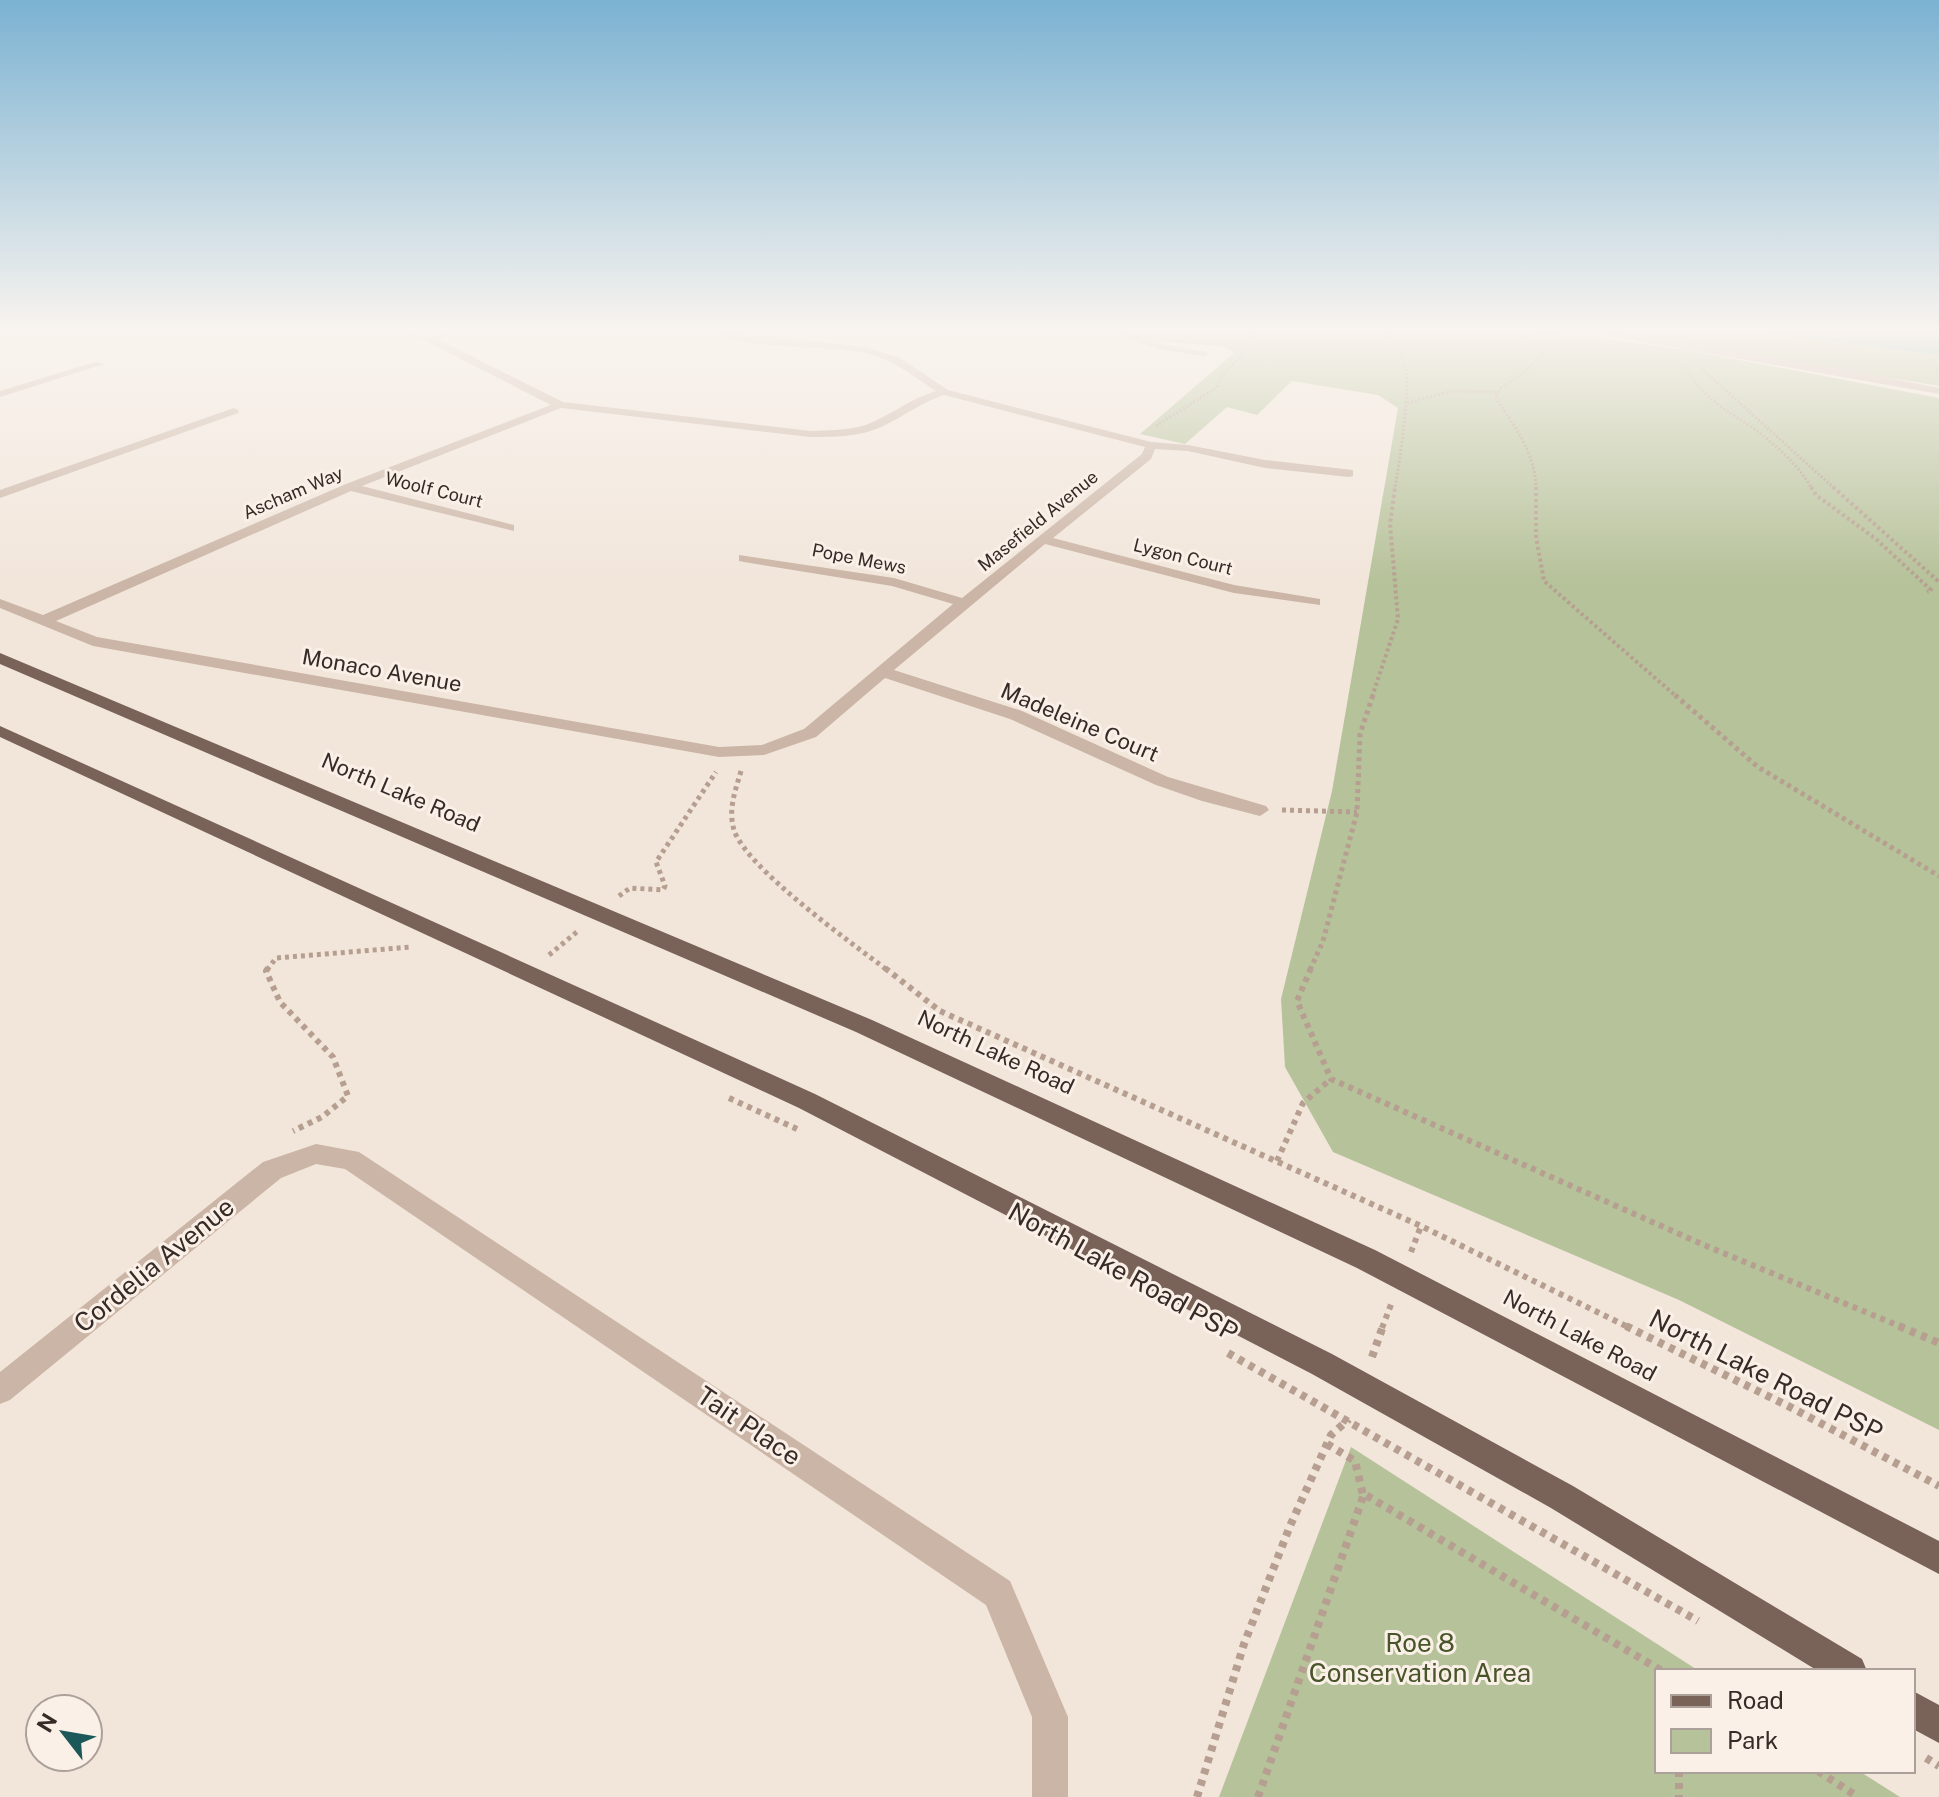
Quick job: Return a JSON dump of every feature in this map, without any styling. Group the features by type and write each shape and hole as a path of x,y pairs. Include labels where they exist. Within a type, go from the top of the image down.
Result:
{"main road":[{"name":"North Lake Road","path":"0,658 864,1026 1401,1278 1939,1558"},
{"path":"0,731 807,1101 1361,1385 1562,1497 1847,1669"},
{"path":"1915,1710 1939,1725"}],"street":[{"path":"0,494 229,413"},
{"name":"Ascham Way","path":"43,621 350,487 540,413"},
{"path":"628,413 810,434 844,433 875,426 896,413"},
{"path":"1025,413 1151,445 1188,448 1265,464 1349,473"},
{"name":"Masefield Avenue","path":"756,750 810,733 964,603 1147,456 1151,445"},
{"name":"Woolf Court","path":"350,487 509,528"},
{"name":"Lygon Court","path":"1044,540 1234,589 1315,602"},
{"name":"Pope Mews","path":"744,558 894,582 964,603"},
{"name":"Monaco Avenue","path":"0,603 93,641 725,751 756,750"},
{"name":"Madeleine Court","path":"883,672 1016,715 1173,785 1260,810"},
{"name":"Cordelia Avenue","path":"0,1390 272,1170 316,1154"},
{"name":"Tait Place","path":"316,1154 350,1159 998,1593 1050,1717 1050,1797"}],"path":[{"path":"1406,413 1390,524 1398,619 1360,734 1357,812 1323,941 1297,1001 1331,1079 1704,1245 1939,1343"},
{"path":"1506,413 1519,432 1536,472 1536,537 1544,581 1758,767 1939,876"},
{"path":"1731,413 1760,433 1801,469 1816,495 1876,539 1931,590 1927,592"},
{"path":"1748,413 1939,582"},
{"name":"North Lake Road PSP","path":"756,750 730,808 735,833 751,856 798,901 940,1011 1421,1226 1790,1407 1939,1486"},
{"path":"527,973 630,888 663,890 665,886 656,862 662,846 707,789 725,751"},
{"path":"1260,810 1357,812"},
{"path":"302,1126 322,1117 348,1096 333,1057 314,1041 280,1002 266,971 276,958 424,947"},
{"path":"1277,1161 1301,1106 1317,1085 1331,1079"},
{"path":"724,1095 808,1134"},
{"path":"1197,1797 1244,1644 1331,1435 1349,1420 1421,1226"},
{"name":"North Lake Road PSP","path":"1224,1351 1708,1627"},
{"path":"1258,1797 1364,1496 1355,1461 1327,1444"},
{"path":"1364,1496 1659,1669"},
{"path":"1679,1773 1679,1797"},
{"path":"1821,1773 1858,1797"}],"green space":[{"path":"1165,413 1220,413 1185,444 1140,434"},
{"path":"1397,413 1939,413 1939,1430 1679,1300 1333,1152 1285,1067 1281,999 1332,791"},
{"name":"Roe 8 Conservation Area","path":"1351,1447 1696,1669 1655,1669 1655,1773 1862,1773 1900,1797 1219,1797"}]}
